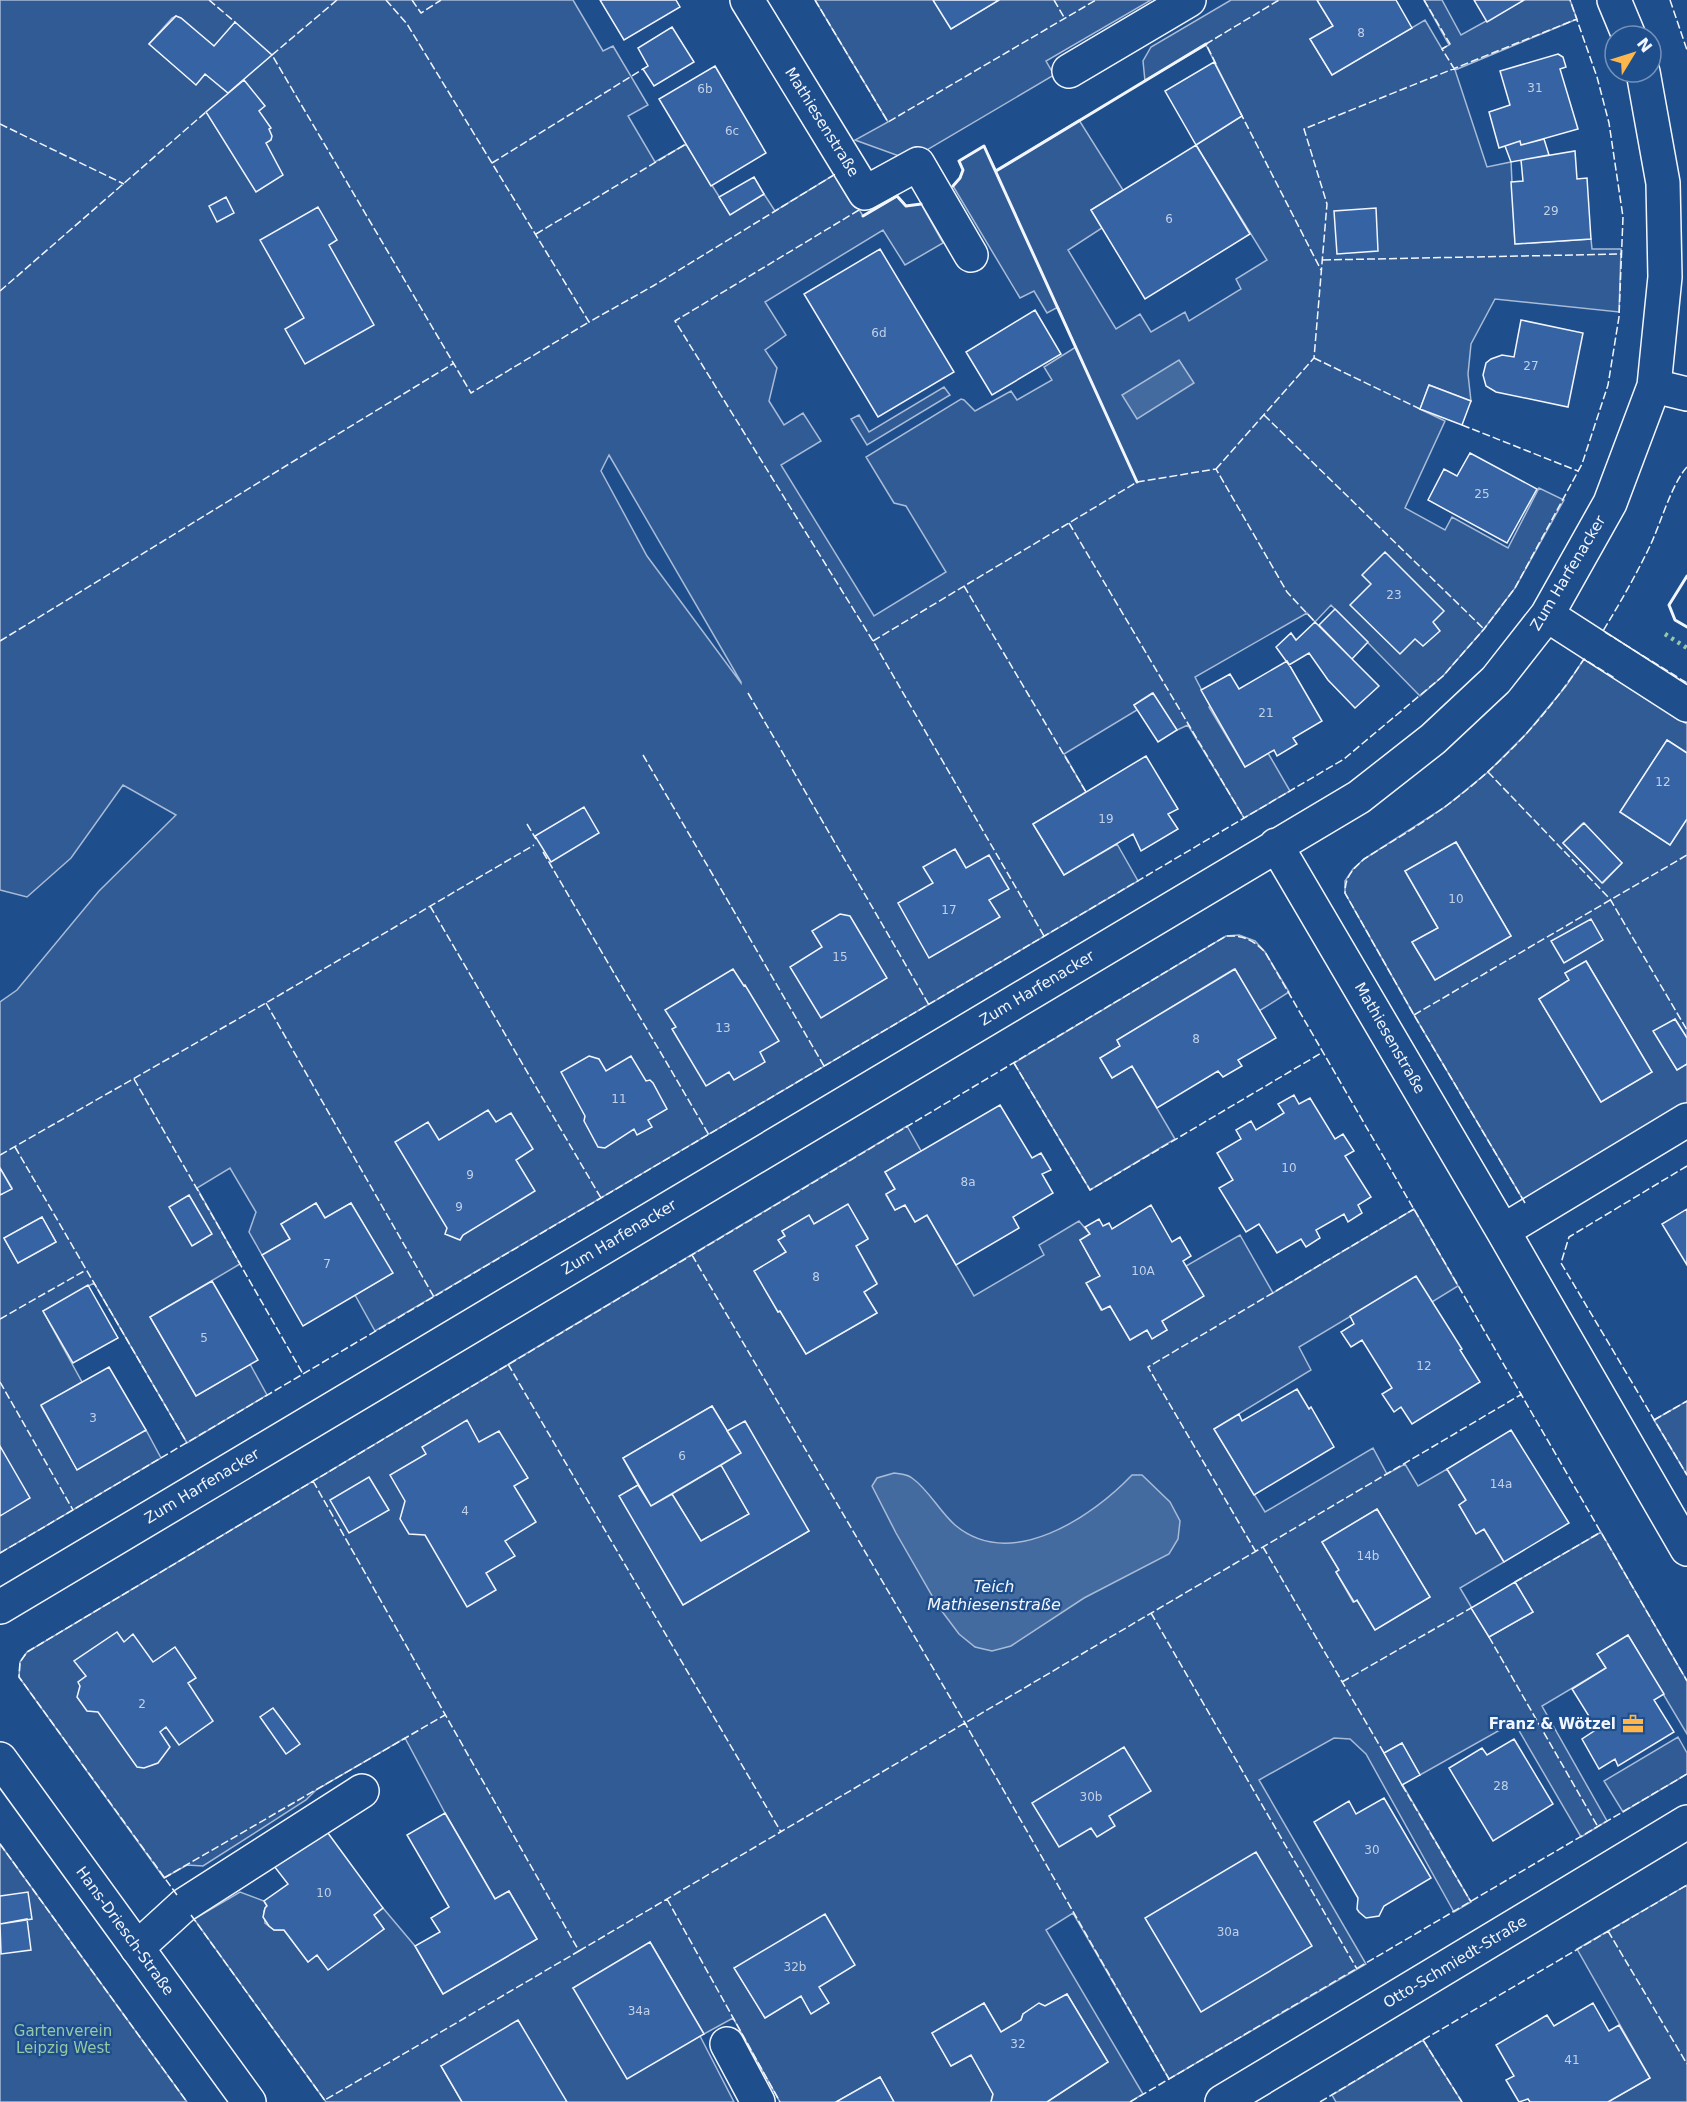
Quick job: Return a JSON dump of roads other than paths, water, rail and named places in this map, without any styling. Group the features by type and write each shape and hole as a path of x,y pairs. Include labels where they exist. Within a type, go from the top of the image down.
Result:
{"street":[{"name":"Mathiesenstraße","path":"747,0 865,193 918,164 971,255"},
{"path":"1069,71 1189,0"},
{"path":"1614,0 1624,24"},
{"name":"Zum Harfenacker","path":"0,1607 1359,797 1433,739 1496,680 1547,615 1610,503 1654,386 1665,277 1663,183 1645,84"},
{"path":"1654,386 1687,394"},
{"path":"1547,615 1687,705"},
{"name":"Mathiesenstraße","path":"1276,845 1687,1549"},
{"path":"1503,1231 1687,1120"},
{"name":"Hans-Driesch-Straße","path":"0,1759 249,2102"},
{"path":"137,1948 184,1905 362,1791"},
{"name":"Otto-Schmiedt-Straße","path":"1222,2102 1687,1822"},
{"path":"727,2044 758,2102"}],"water":[{"path":"1179,360 1194,383 1137,419 1122,395"},
{"name":"Teich Mathiesenstraße","path":"894,1473 908,1476 918,1483 955,1525 977,1538 1001,1543 1025,1541 1073,1522 1095,1507 1132,1475 1142,1475 1170,1502 1180,1521 1178,1539 1169,1554 1084,1598 1011,1646 992,1651 975,1647 959,1634 938,1606 896,1533 872,1486 877,1478"}],"place":[{"name":"Franz & Wötzel","path":"1633,1724"}],"park label":[{"name":"Gartenverein Leipzig West","path":"63,2040"}]}
